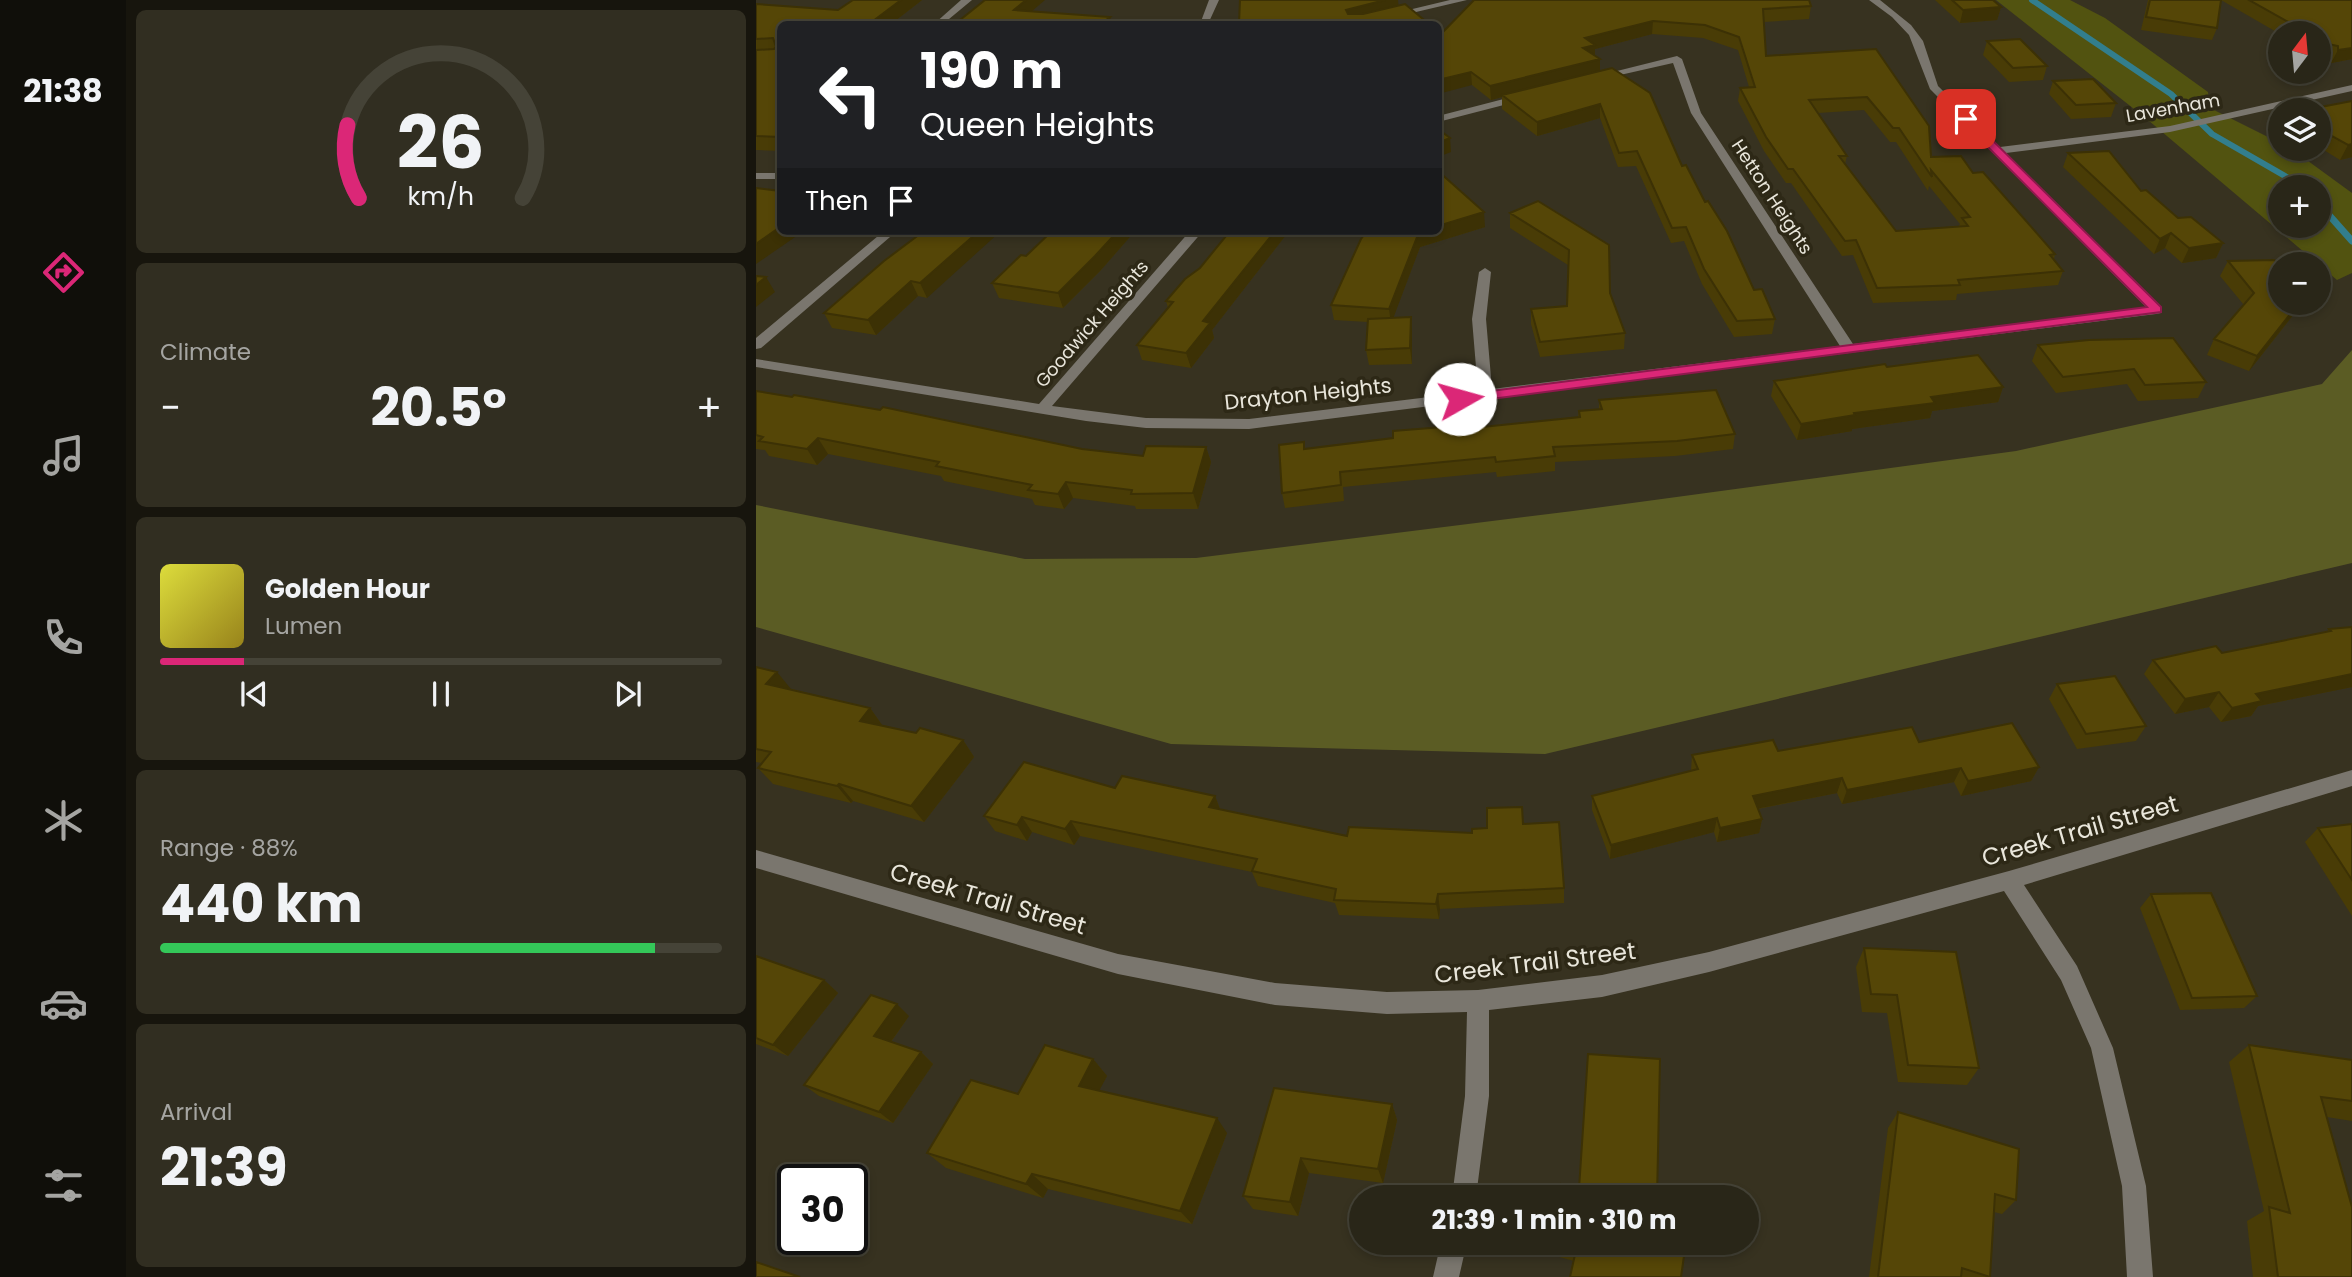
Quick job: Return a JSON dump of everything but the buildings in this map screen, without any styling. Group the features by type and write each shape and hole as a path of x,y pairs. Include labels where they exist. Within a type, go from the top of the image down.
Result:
{"street":[{"path":"942,21 967,0"},
{"path":"1204,21 1214,0"},
{"path":"1368,21 1462,0"},
{"path":"1874,0 1896,16 1915,37 1921,48 1924,68 1934,87 1998,151"},
{"name":"Hetton Heights","path":"1583,81 1677,59 1696,113 1849,349"},
{"name":"Lavenham","path":"1998,151 2170,129 2352,88"},
{"path":"1442,118 1531,95"},
{"name":"Drayton Heights","path":"756,363 1042,410 1146,423 1249,424 2156,310 1998,151"},
{"path":"756,176 777,176"},
{"path":"756,345 886,235"},
{"name":"Goodwick Heights","path":"1042,410 1194,235"},
{"path":"1485,272 1479,298 1477,338 1486,395"},
{"name":"Creek Trail Street","path":"756,859 1131,966 1275,994 1387,1003 1478,1001 1602,986 1709,962 2009,880 2352,778"},
{"path":"2009,880 2069,973 2102,1048 2134,1186 2140,1277"},
{"path":"1466,1185 1477,1096 1478,1001"},
{"path":"1446,1277 1451,1255"}],"shaded area":[{"path":"1996,0 2070,0 2105,18 2208,92 2210,108 2268,137 2268,161 2308,161 2327,175 2268,175 2268,222 2148,120"},
{"path":"2331,178 2352,193 2352,273 2337,280 2331,275 2331,252 2304,252 2287,238 2331,238"},
{"path":"2352,350 2352,563 1545,754 1171,744 756,627 756,505 1025,559 1196,558 1573,511 2016,451 2322,384"}],"waterway":[{"path":"2032,0 2171,94 2212,134 2283,175"},
{"path":"2331,217 2352,241"}],"route":[{"path":"1460,399 2156,310 1966,119"}]}
